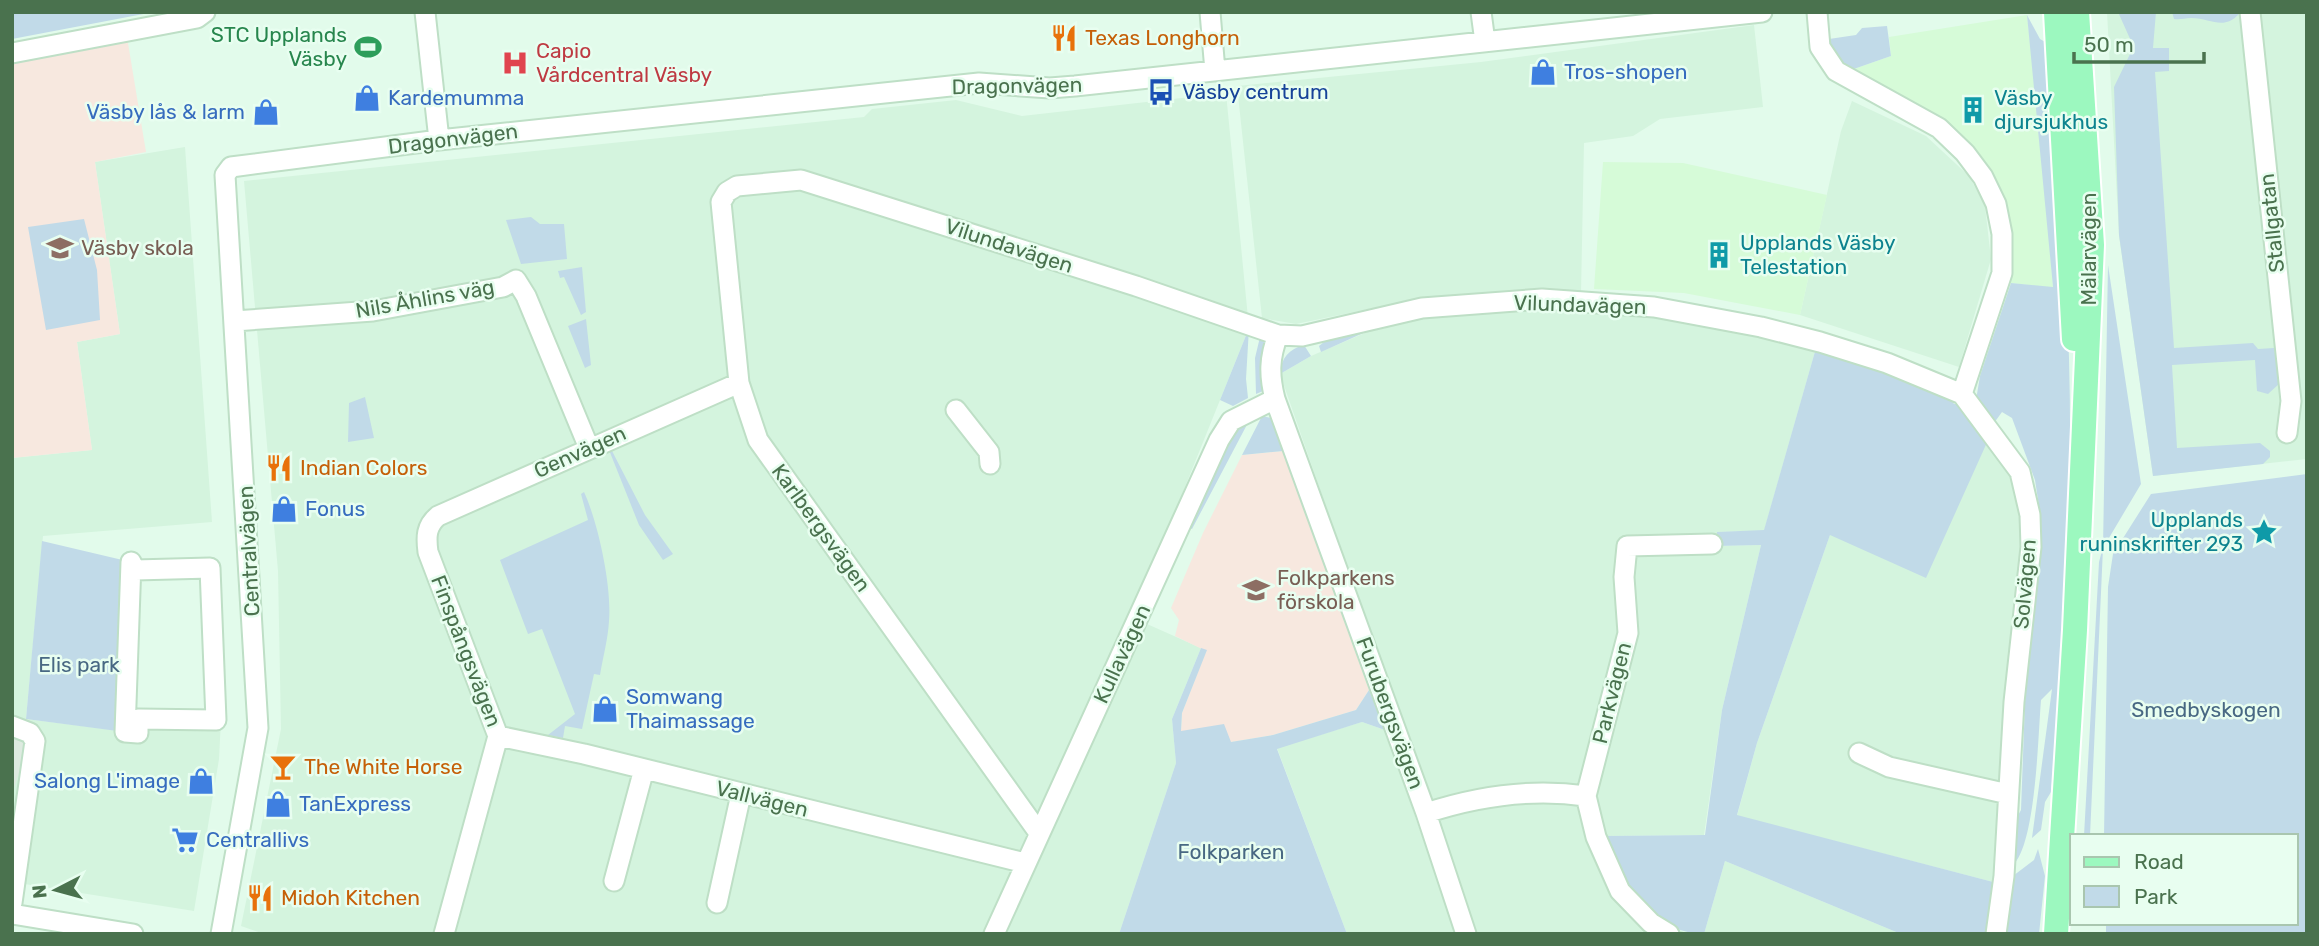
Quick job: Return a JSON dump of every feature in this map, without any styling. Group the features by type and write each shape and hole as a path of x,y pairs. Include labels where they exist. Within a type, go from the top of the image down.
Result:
{"main road":[{"name":"Mälarvägen","path":"2056,12 2082,486"},
{"name":"Mälarvägen","path":"2056,934 2082,486 2092,244 2077,12"}],"street":[{"path":"12,53 197,18 205,12"},
{"path":"425,12 439,140"},
{"path":"1210,12 1215,71"},
{"path":"1481,12 1485,42"},
{"name":"Dragonvägen","path":"230,167 439,140 979,83 1050,88 1762,12"},
{"path":"1817,12 1820,47 1836,71 1939,128 1965,153 1983,177 1996,204 2002,234 2002,273 1962,394"},
{"name":"Stallgatan","path":"2250,12 2291,401 2287,433"},
{"name":"Centralvägen","path":"222,934 258,729 225,174 230,167"},
{"name":"Vilundavägen","path":"737,186 801,180 1162,294 1278,335 1302,335 1422,308 1542,299 1654,307 1761,327 1819,342 1887,363 1962,394"},
{"name":"Karlbergsvägen","path":"737,186 727,192 721,202 739,383 758,440 1039,833"},
{"name":"Nils Åhlins väg","path":"234,321 373,311 502,287 516,280 526,296 589,448"},
{"name":"Furubergsvägen","path":"1278,335 1270,354 1269,376 1275,399 1426,813 1466,934"},
{"name":"Genvägen","path":"428,530 438,516 739,383"},
{"name":"Solvägen","path":"1962,394 2020,472 2031,514 2031,547 2021,630 2004,876 1996,934"},
{"name":"Kullavägen","path":"994,934 1219,440 1231,421 1275,399"},
{"path":"956,410 989,452 990,464"},
{"name":"Finspångsvägen","path":"428,530 430,557 498,736 444,934"},
{"name":"Parkvägen","path":"1670,934 1651,923 1620,891 1596,837 1586,796 1628,633 1624,577 1626,546 1713,544"},
{"path":"131,562 135,570 210,568 216,720 138,719 138,733 125,732 131,562"},
{"path":"12,726 30,733 35,740 12,903"},
{"name":"Vallvägen","path":"498,736 1026,863"},
{"path":"1859,753 1889,767 2008,794"},
{"path":"614,881 644,769"},
{"path":"717,903 741,794"},
{"path":"1426,813 1467,800 1513,794 1586,796"},
{"path":"12,914 133,934"}],"shaded area":[{"path":"2107,12 2307,12 2307,459 2153,476 2119,235"},
{"path":"2027,15 2042,146 2053,288 2011,283 2011,242 1987,166 1969,143 1946,124 1848,71 1891,56 1889,37"},
{"path":"1754,25 1763,107 1660,119 1633,136 1584,143 1581,293 1495,293 1417,299 1296,324 1262,318 1237,86 1481,62"},
{"name":"Väsby skola","path":"127,37 146,152 95,162 120,334 77,342 92,450 12,458 12,60"},
{"path":"1226,93 1249,328 1162,544 982,934 264,934 241,926 281,729 278,571 244,181 864,117 872,109 956,100 1022,116"},
{"path":"1852,101 1926,136 1969,176 1985,206 1991,259 1959,367 1800,315 1841,131"},
{"path":"185,147 212,522 43,536 26,719 137,733 138,719 221,720 219,759 194,911 12,882 12,458 92,450 77,342 120,334 95,162"},
{"path":"1603,162 1683,163 1827,195 1800,315 1684,293 1594,289"},
{"path":"1537,309 1653,315 1816,348 1764,531 1717,532 1717,546 1761,545 1722,710 1704,835 1604,836 1658,920 1688,934 1474,934 1280,374 1311,356 1381,326 1444,314"},
{"path":"1989,438 2005,457 2028,509 1997,883 1737,816 1757,743 1830,535"},
{"name":"Folkparkens förskola","path":"1283,451 1369,690 1356,710 1273,735 1231,742 1181,731 1182,713 1206,651 1175,636 1179,620 1171,608 1203,533 1242,455"},
{"path":"1147,624 1201,648 1172,719 1176,763 1119,934 1004,934"},
{"path":"1362,722 1385,730 1456,934 1347,934 1277,748"},
{"path":"12,738 28,744 12,795"},
{"path":"1725,861 1901,934 1704,934"}],"green space":[{"path":"12,12 154,12 12,39"},
{"path":"2118,12 2156,12 2153,48 2169,48 2169,71 2155,72 2174,348 2253,343 2258,349 2274,348 2280,383 2268,394 2257,391 2255,360 2172,365 2177,448 2260,443 2270,451 2270,457 2263,464 2153,476 2119,235 2114,87 2130,54 2131,41"},
{"path":"2172,12 2239,14 2222,23 2191,18 2174,19"},
{"path":"2027,15 2040,39 2052,46 2068,319 2070,467 2061,684 2051,792 2045,802 2041,830 2032,838 2052,689 2041,700 2031,813 2021,853 2013,865 2015,821 2021,810 2025,702 2041,519 2035,480 2012,418 2002,412 1994,423 1976,400 1980,376 2011,283 2053,287"},
{"path":"1887,26 1891,56 1848,71 1831,53 1829,39 1856,35 1862,28"},
{"path":"531,217 540,224 564,224 567,259 521,264 506,220"},
{"path":"84,219 97,270 100,320 46,330 28,227"},
{"path":"2108,265 2141,484 2103,548 2090,834 2084,834 2099,562 2103,547"},
{"path":"582,267 586,312 581,315 564,277 560,278 558,271"},
{"path":"586,319 591,365 585,368 568,326"},
{"path":"1249,328 1246,379 1248,398 1233,406 1220,400"},
{"path":"1370,330 1321,352 1319,346 1324,342"},
{"path":"1260,337 1265,340 1261,373 1263,391 1256,394 1255,358"},
{"path":"1304,345 1311,356 1280,374 1287,355"},
{"path":"1816,348 1886,369 1950,398 1954,404 1964,404 1989,438 1926,578 1830,535 1757,743 1737,815 1997,883 1991,934 1901,934 1725,861 1704,934 1692,933 1670,926 1641,905 1622,882 1603,836 1705,835 1722,710 1761,545 1717,546 1717,532 1764,530"},
{"path":"365,397 374,438 348,442 349,403"},
{"path":"1262,416 1271,418 1283,451 1242,455"},
{"path":"1251,417 1192,529 1187,527 1231,433"},
{"path":"611,449 645,515 673,554 663,560 639,525 609,450"},
{"name":"Smedbyskogen","path":"2307,474 2307,934 2106,934 2106,925 2298,925 2298,834 2104,834 2108,587 2113,554 2151,494"},
{"path":"584,492 603,555 608,591 608,628 600,675 594,674 582,729 565,726 563,738 548,735 575,714 542,629 528,634 500,560 588,520 581,494"},
{"name":"Elis park","path":"42,541 131,562 125,732 26,719"},
{"name":"Folkparken","path":"1201,648 1207,650 1182,713 1181,731 1224,724 1231,742 1273,735 1356,710 1369,690 1385,730 1362,722 1277,749 1347,934 1119,934 1176,763 1172,719"},
{"path":"2038,849 2045,876 2039,934 2001,934 2009,879 2034,860"}],"place":[{"name":"Texas Longhorn","path":"1064,38"},
{"name":"STC Upplands Väsby","path":"368,47"},
{"name":"Capio Vårdcentral Väsby","path":"515,63"},
{"name":"Tros-shopen","path":"1543,72"},
{"name":"Väsby centrum","path":"1161,92"},
{"name":"Kardemumma","path":"367,98"},
{"name":"Väsby djursjukhus","path":"1973,110"},
{"name":"Väsby lås & larm","path":"266,112"},
{"name":"Väsby skola","path":"60,248"},
{"name":"Upplands Väsby Telestation","path":"1719,255"},
{"name":"Indian Colors","path":"279,468"},
{"name":"Fonus","path":"284,509"},
{"name":"Upplands runinskrifter 293","path":"2264,532"},
{"name":"Folkparkens förskola","path":"1256,590"},
{"name":"Somwang Thaimassage","path":"605,709"},
{"name":"The White Horse","path":"283,767"},
{"name":"Salong L'image","path":"201,781"},
{"name":"TanExpress","path":"278,804"},
{"name":"Centrallivs","path":"185,840"},
{"name":"Midoh Kitchen","path":"260,898"}]}
